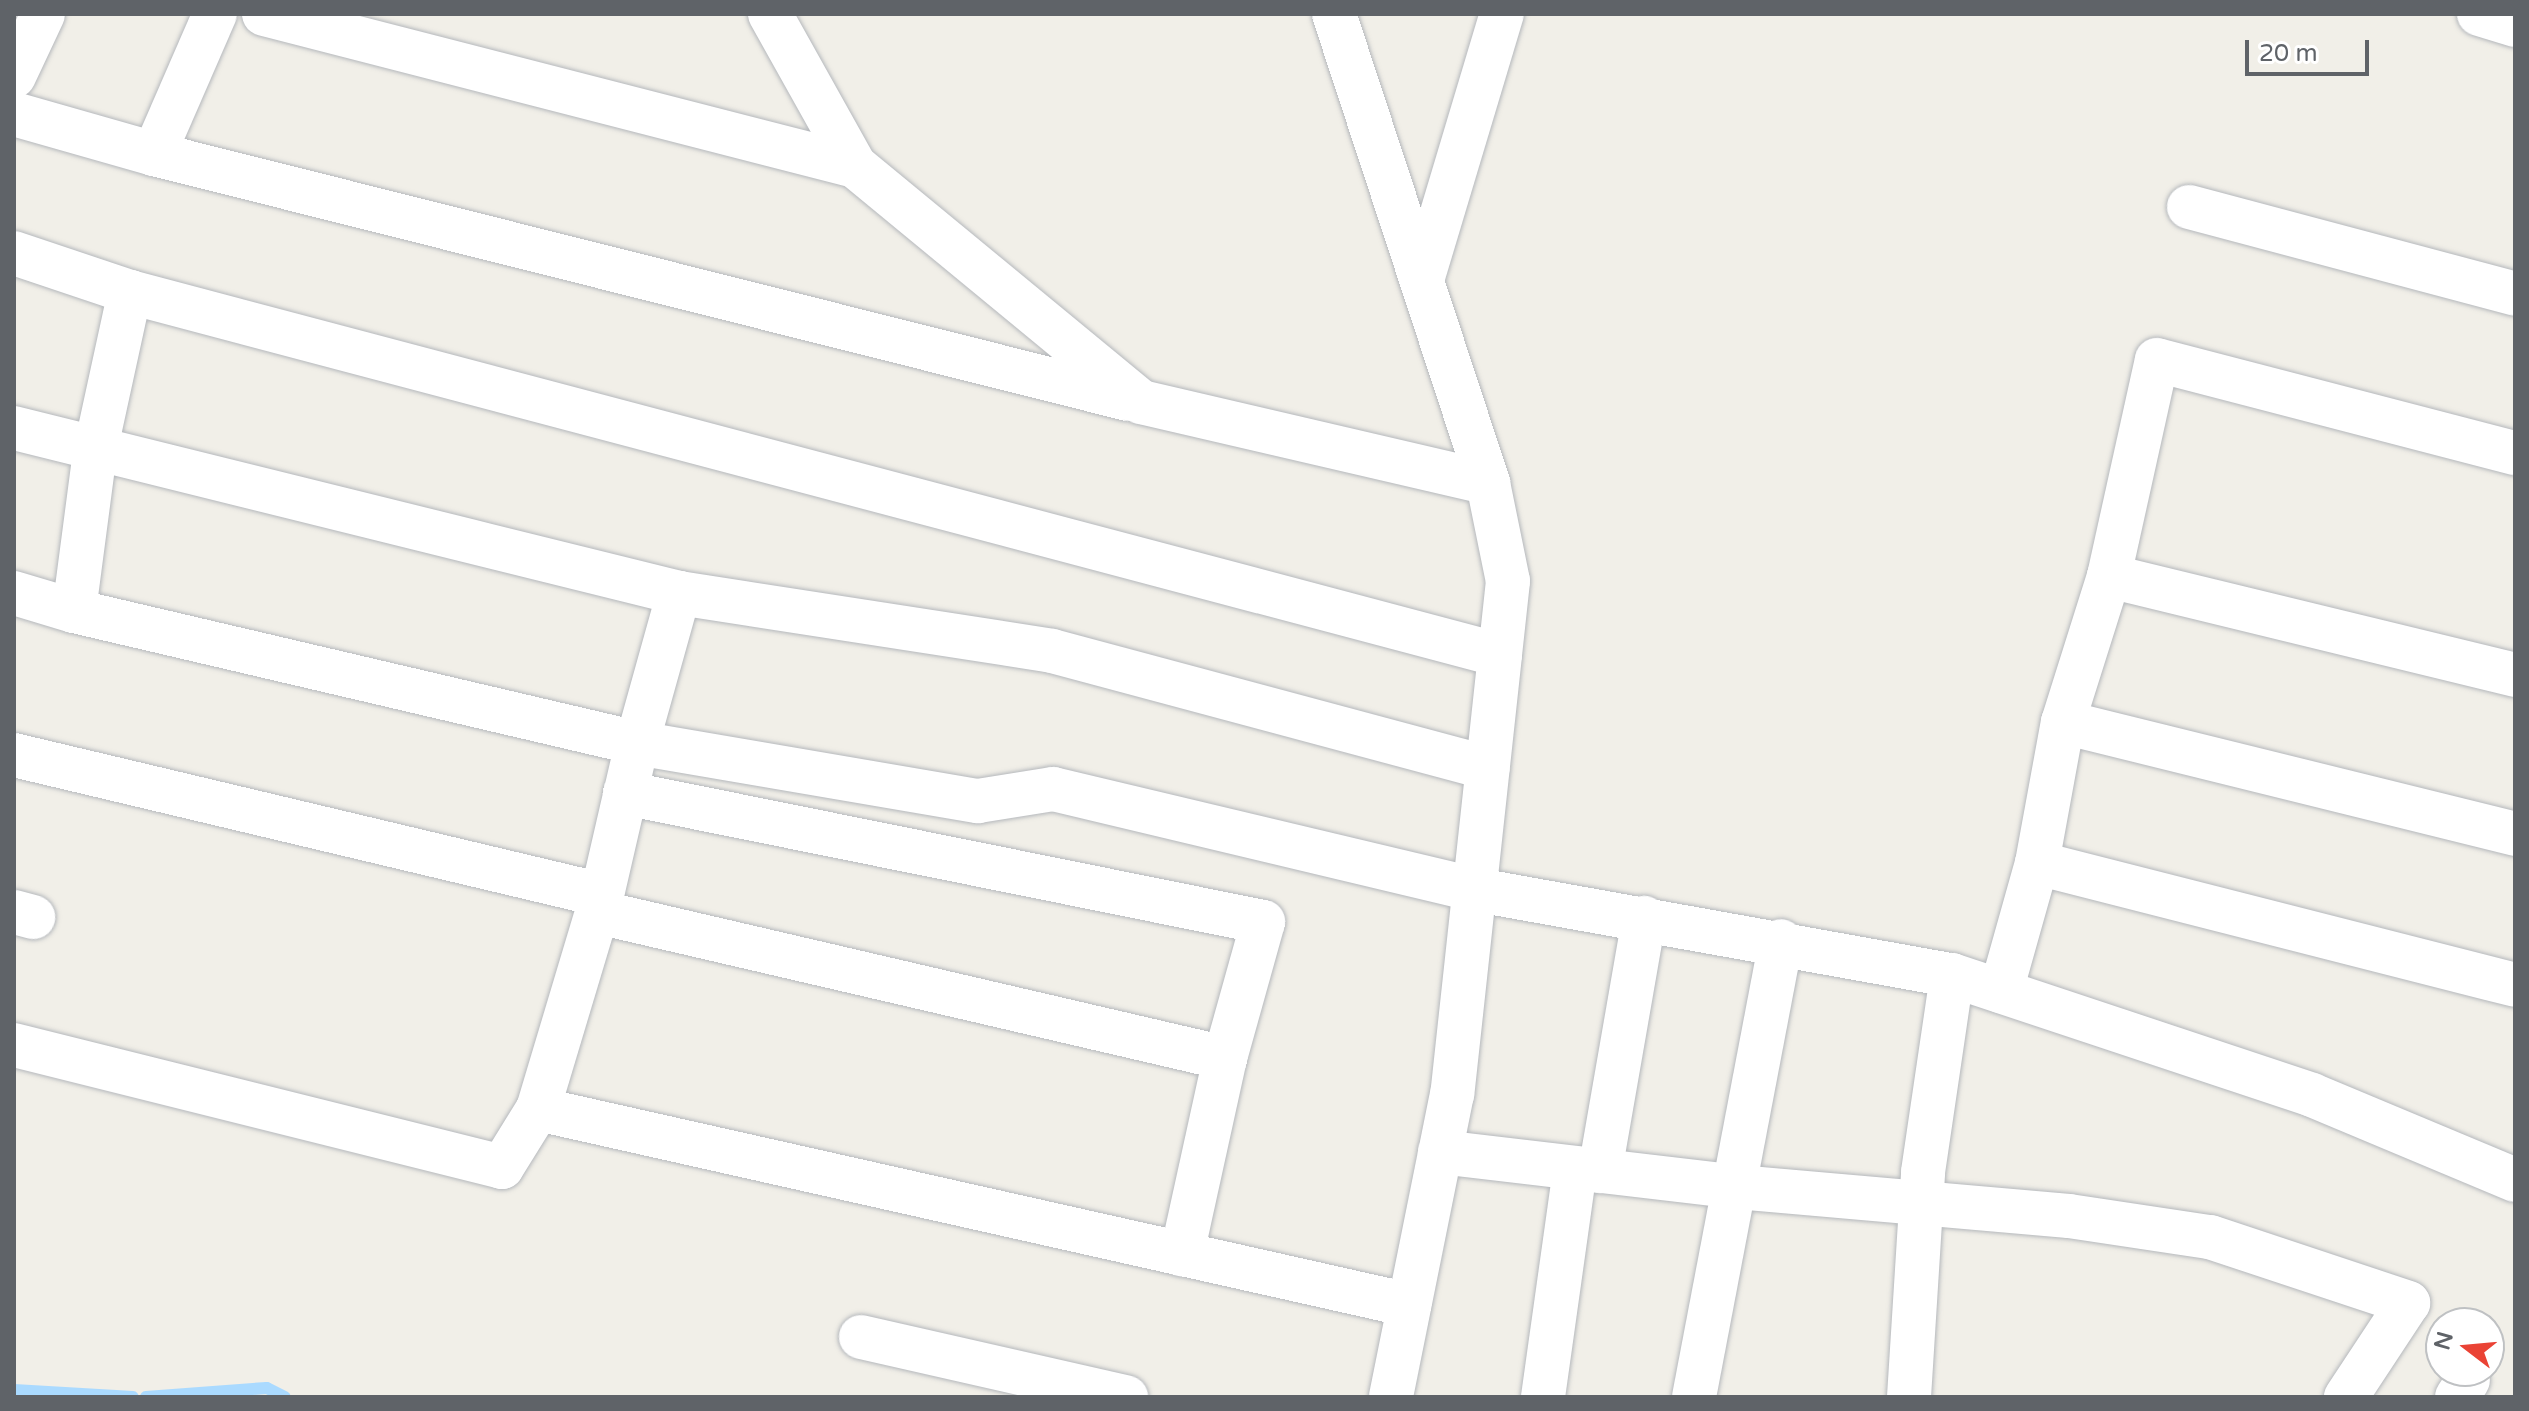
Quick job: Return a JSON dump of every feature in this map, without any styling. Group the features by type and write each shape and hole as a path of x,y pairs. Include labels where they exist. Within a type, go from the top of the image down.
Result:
{"street":[{"path":"14,76 43,14"},
{"path":"154,154 215,14"},
{"path":"264,14 855,166"},
{"path":"770,14 855,166 1141,402"},
{"path":"1328,14 1334,14 1488,483 1508,581 1452,1094 1391,1397"},
{"path":"1422,280 1502,14"},
{"path":"2479,14 2515,25"},
{"path":"14,114 154,154 1141,402 1488,483"},
{"path":"2189,207 2515,294"},
{"path":"14,253 130,292 1500,655"},
{"path":"74,611 95,452 130,292"},
{"path":"2001,991 2037,863 2063,722 2109,576 2157,360 2515,453"},
{"path":"14,428 95,452 679,593 1052,651 1488,768"},
{"path":"2109,576 2515,675"},
{"path":"14,593 74,611 637,743 978,801 1053,789 1472,889 1781,941 1952,975 2312,1095 2515,1180"},
{"path":"14,1045 502,1167 538,1109 600,903 637,743 679,593"},
{"path":"2063,722 2515,834"},
{"path":"14,755 1225,1058"},
{"path":"625,793 1263,922 1225,1058 1182,1254"},
{"path":"2037,863 2515,985"},
{"path":"1543,1397 1587,1170 1644,918"},
{"path":"1694,1397 1737,1187 1781,941"},
{"path":"1909,1397 1921,1204 1952,975"},
{"path":"538,1109 1409,1305"},
{"path":"1440,1152 1737,1187 2069,1216 2210,1237 2408,1303 2346,1397"},
{"path":"861,1337 1126,1397"}],"waterway":[{"path":"146,1397 267,1388 285,1397"},
{"path":"14,1390 133,1397"}]}
